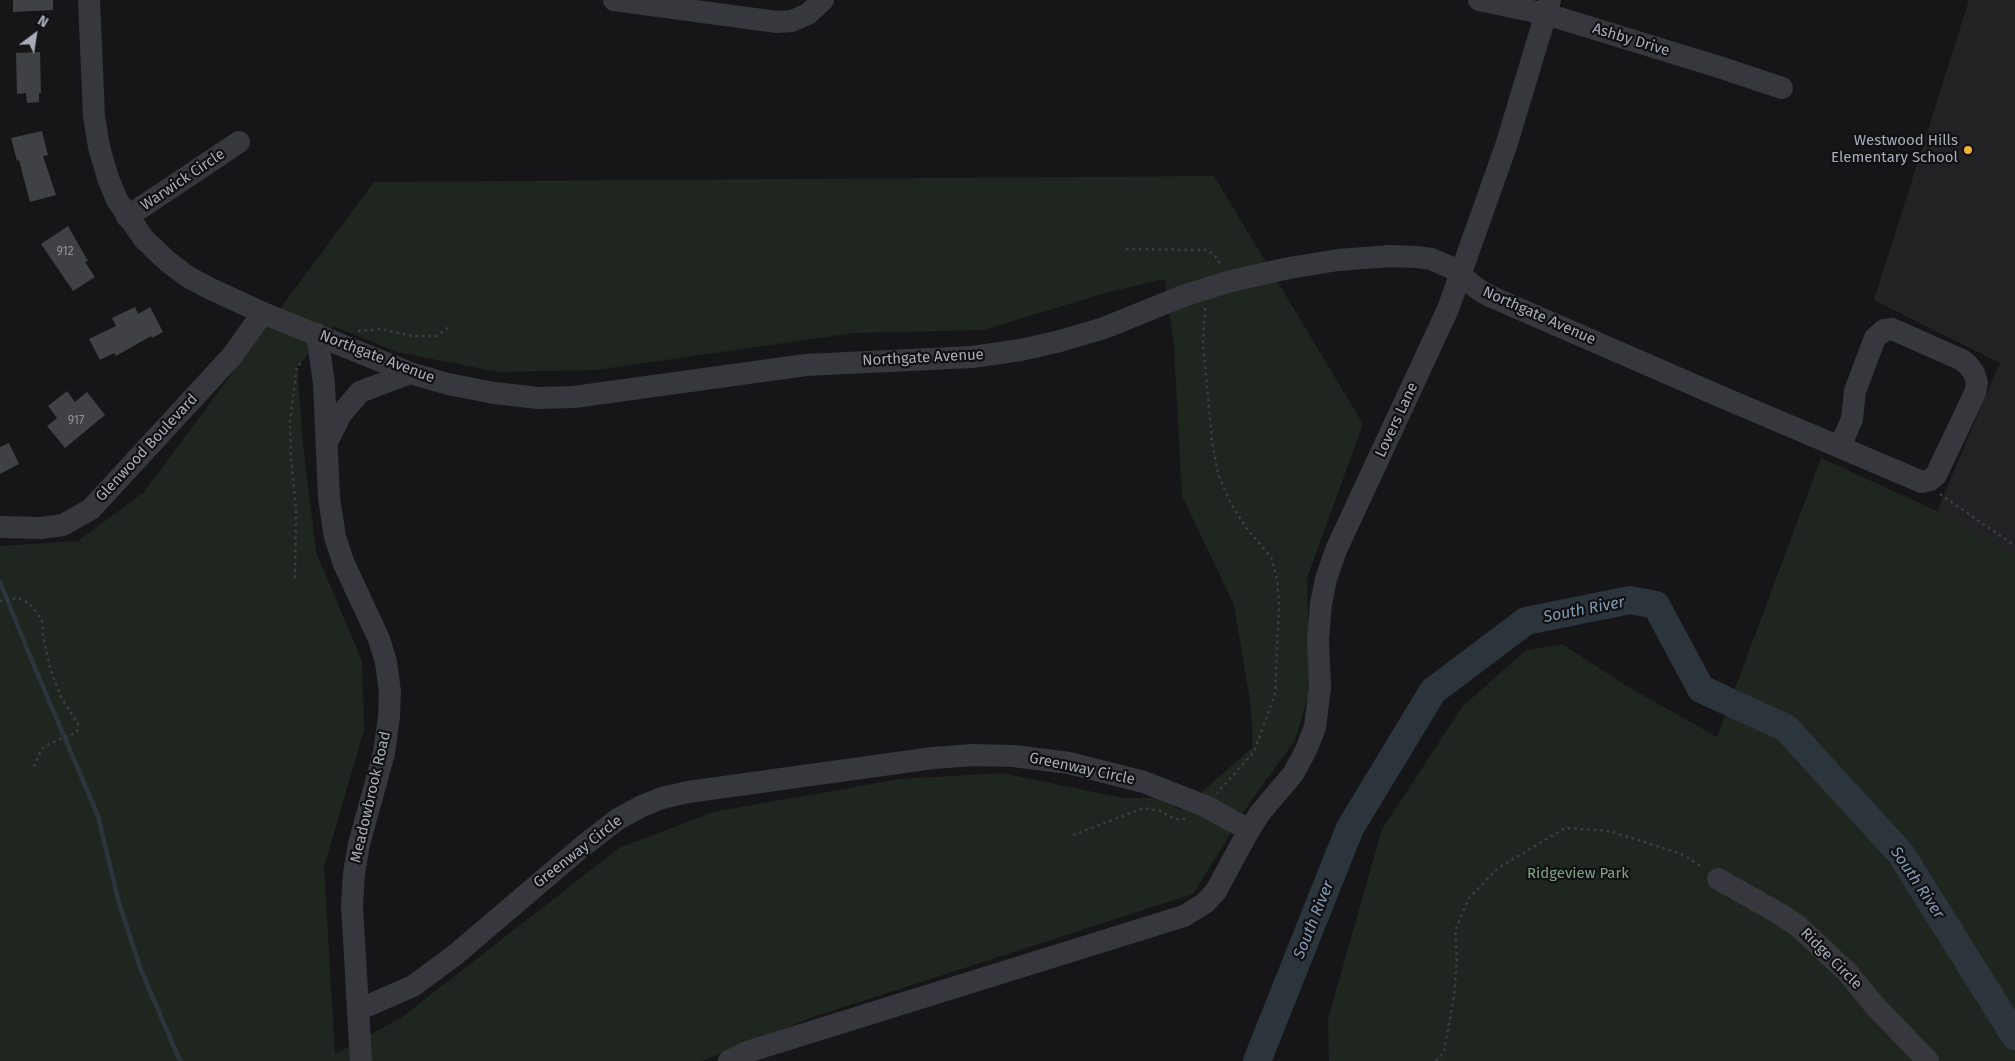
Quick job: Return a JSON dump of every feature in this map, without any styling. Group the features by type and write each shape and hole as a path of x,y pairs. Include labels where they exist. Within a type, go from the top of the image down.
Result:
{"street":[{"name":"Northgate Avenue","path":"89,0 94,116 99,147 108,178 127,217 144,239 166,261 188,276 263,312 410,373 494,394 538,398 574,397 806,365 972,357 1021,350 1060,341 1104,328 1183,296 1231,281 1289,268 1338,260 1390,256 1417,257 1431,259 1450,267 1479,290 1492,297 1840,447 1926,481"},
{"path":"614,0 777,22 792,21 808,14 824,0"},
{"name":"Ashby Drive","path":"1479,0 1548,7 1782,88"},
{"name":"Lovers Lane","path":"1249,830 1293,774 1306,750 1315,727 1320,688 1318,639 1322,604 1331,565 1336,550 1448,309 1506,146 1548,7"},
{"name":"Warwick Circle","path":"127,217 239,142"},
{"name":"Glenwood Boulevard","path":"0,527 41,528 63,525 91,509 232,356 263,312"},
{"path":"1840,447 1851,424 1855,391 1875,338 1884,330 1892,329 1962,360 1974,373 1977,383 1975,392 1936,475 1926,481"},
{"name":"Meadowbrook Road","path":"317,334 324,383 328,440 329,498 335,537 344,564 379,639 386,662 390,692 384,753 359,844 354,874 352,905 361,1061"},
{"path":"328,440 341,414 360,392 410,373"},
{"name":"Greenway Circle","path":"358,1010 413,986 441,965 582,846 618,819 642,806 688,792 933,758 981,755 1037,758 1110,772 1144,782 1205,806 1249,830"},
{"path":"729,1061 759,1048 1184,916 1205,903 1216,892 1249,830"},
{"name":"Ridge Circle","path":"1718,879 1798,926 1848,973 1875,1006 1928,1061"}],"path":[{"path":"1074,835 1144,808 1160,811 1175,819 1185,820 1198,814 1254,752 1276,694 1279,605 1277,579 1271,557 1247,529 1231,504 1218,474 1212,441 1203,343 1207,294 1219,270 1219,260 1208,250 1126,248"},
{"path":"1926,481 2015,546"},
{"path":"0,600 19,598 30,604 42,620 43,636 51,671 61,698 78,724 77,732 52,742 41,750 34,767"},
{"path":"1436,1061 1444,1052 1454,996 1457,958 1455,931 1469,898 1498,868 1566,828 1610,831 1684,855 1718,879"}],"shaded area":[{"name":"Westwood Hills Elementary School","path":"1969,0 2015,0 2015,556 1937,511 2000,363 1874,300"}],"green space":[{"path":"1214,176 1363,424 1307,578 1310,690 1295,740 1251,801 1193,894 816,1016 702,1061 0,1061 0,546 78,541 144,492 374,182","holes":["1165,279 1174,347 1182,496 1234,605 1251,707 1253,747 1181,810 1158,798 1123,798 1002,773 900,779 713,812 619,848 402,1017 335,1054 324,867 364,730 362,661 316,552 303,444 297,367 333,326 397,352 498,372 596,370 854,333 983,330 1109,292"]},
{"name":"Ridgeview Park","path":"1821,458 1937,511 2015,556 2015,1061 1329,1061 1328,1019 1382,829 1463,706 1526,650 1562,644 1630,688 1717,737"}],"building":[{"path":"13,0 53,0 53,10 13,12"},
{"path":"40,52 41,93 39,93 39,102 27,103 26,93 17,94 16,53"},
{"path":"42,131 48,155 43,156 56,195 30,202 11,138"},
{"path":"68,226 88,261 85,262 95,277 73,291 41,244"},
{"path":"135,307 138,314 150,307 163,332 152,338 151,336 116,356 114,353 100,360 89,339 116,326 112,318"},
{"path":"67,391 75,402 87,392 105,415 65,448 47,426 57,418 48,406"},
{"path":"9,443 19,464 0,474 0,447"}],"waterway":[{"path":"0,582 98,816 119,903 141,970 180,1061"},
{"name":"South River","path":"1257,1061 1350,828 1433,691 1526,621 1630,600 1656,605 1701,689 1786,728 1901,854 2015,1036"}],"place":[{"name":"Westwood Hills Elementary School","path":"1968,150"}]}
